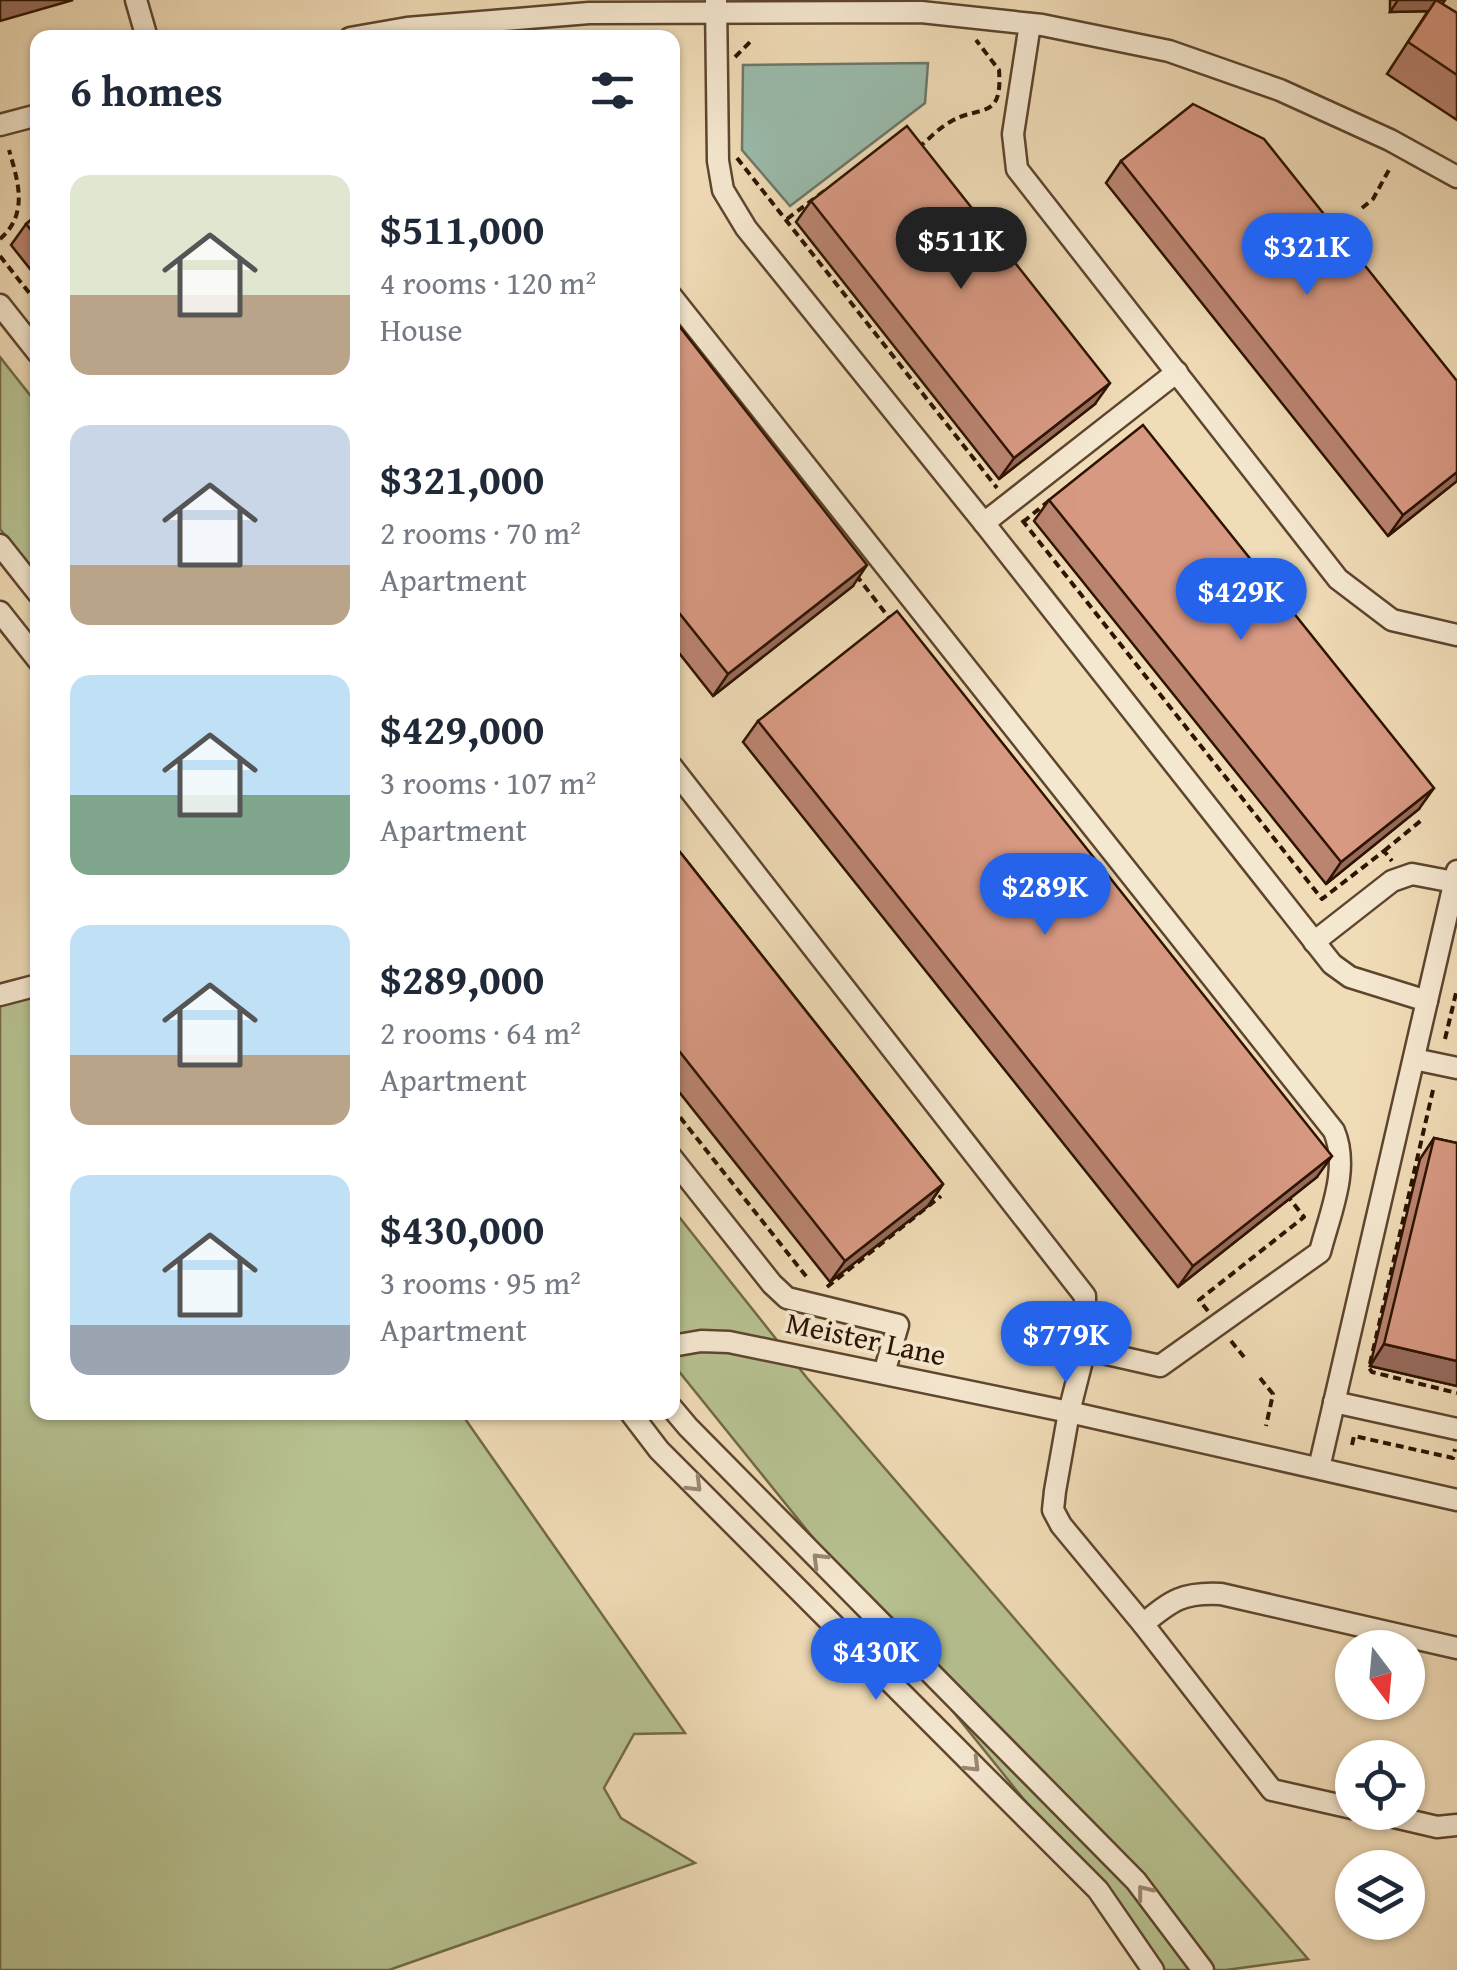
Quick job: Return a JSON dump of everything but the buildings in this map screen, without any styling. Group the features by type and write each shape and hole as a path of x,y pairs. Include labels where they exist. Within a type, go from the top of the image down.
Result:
{"street":[{"path":"136,0 145,30"},
{"path":"716,6 718,161 722,190 746,228 1332,964 1350,978 1427,1001"},
{"path":"396,30 506,29 590,14 716,6 920,12 1030,24 1169,52 1280,90 1390,140 1457,177"},
{"path":"1030,24 1014,134 1017,170 1338,579 1392,620 1457,635"},
{"path":"0,125 30,117"},
{"path":"0,305 30,343"},
{"path":"680,306 1334,1131 1342,1148 1342,1163 1320,1252 1160,1366 1085,1349"},
{"path":"984,523 1177,372"},
{"path":"0,545 30,583"},
{"path":"0,612 30,650"},
{"path":"680,776 1085,1296 1085,1349 1069,1412 1053,1510 1061,1525 1144,1624 1272,1790 1335,1804"},
{"path":"1314,942 1392,881 1412,874 1456,877 1451,927 1427,1001 1319,1468"},
{"path":"0,995 30,987"},
{"path":"1414,1059 1457,1068"},
{"path":"680,1168 787,1298 898,1325 884,1373"},
{"name":"Meister Lane","path":"680,1345 730,1342 1069,1412 1457,1500"},
{"path":"1334,1402 1457,1429"},
{"path":"680,1418 1136,1881 1203,1970"},
{"path":"636,1420 660,1450 1098,1890 1154,1970"},
{"path":"1144,1624 1171,1601 1193,1592 1221,1594 1457,1648"},
{"path":"1425,1824 1457,1824"}],"path":[{"path":"730,64 753,38"},
{"path":"917,149 952,120 986,112 993,105 999,70 976,40"},
{"path":"0,238 16,218 20,204 20,188 9,150"},
{"path":"732,152 997,488"},
{"path":"1362,208 1373,199 1390,168"},
{"path":"787,219 830,188"},
{"path":"0,256 30,294"},
{"path":"1024,522 1050,500"},
{"path":"1018,516 1322,900 1424,818"},
{"path":"846,562 892,621"},
{"path":"1384,851 1394,864"},
{"path":"1445,1039 1457,989"},
{"path":"1434,1090 1369,1368 1457,1394"},
{"path":"680,1117 819,1291 941,1196"},
{"path":"1211,1315 1200,1300 1304,1218 1290,1198"},
{"path":"806,1289 808,1280"},
{"path":"1225,1334 1244,1357"},
{"path":"1260,1378 1273,1394 1266,1426"},
{"path":"1352,1445 1354,1436 1454,1458 1457,1440"}],"green space":[{"path":"0,357 30,395 30,566 0,529"},
{"path":"30,993 30,1420 466,1420 685,1733 634,1734 604,1788 621,1818 695,1863 389,1970 0,1970 0,1002"},
{"path":"680,1218 807,1378 1308,1959 1226,1970 1144,1970 1063,1848 680,1373"}],"shaded area":[{"path":"928,63 925,103 790,206 742,150 743,65"}]}
